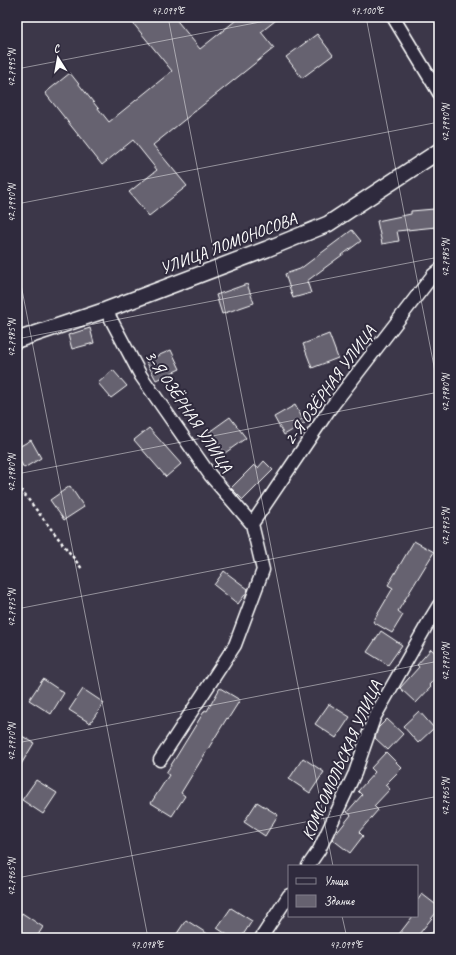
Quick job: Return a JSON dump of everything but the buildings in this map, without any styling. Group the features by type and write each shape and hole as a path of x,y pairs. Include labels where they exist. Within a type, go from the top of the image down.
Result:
{"street":[{"path":"393,17 439,93"},
{"name":"УЛИЦА ЛОМОНОСОВА","path":"17,340 106,310 267,249 328,224 439,151"},
{"name":"2-Я ОЗЁРНАЯ УЛИЦА","path":"252,524 329,410 433,275 439,270"},
{"name":"3-Я ОЗЁРНАЯ УЛИЦА","path":"106,310 141,376 210,475 252,524"},
{"path":"160,760 235,644 263,570 252,524"},
{"name":"КОМСОМОЛЬСКАЯ УЛИЦА","path":"309,865 319,850 355,773 374,718 439,605"},
{"path":"261,938 288,897"}],"path":[{"path":"17,485 83,570"}]}
